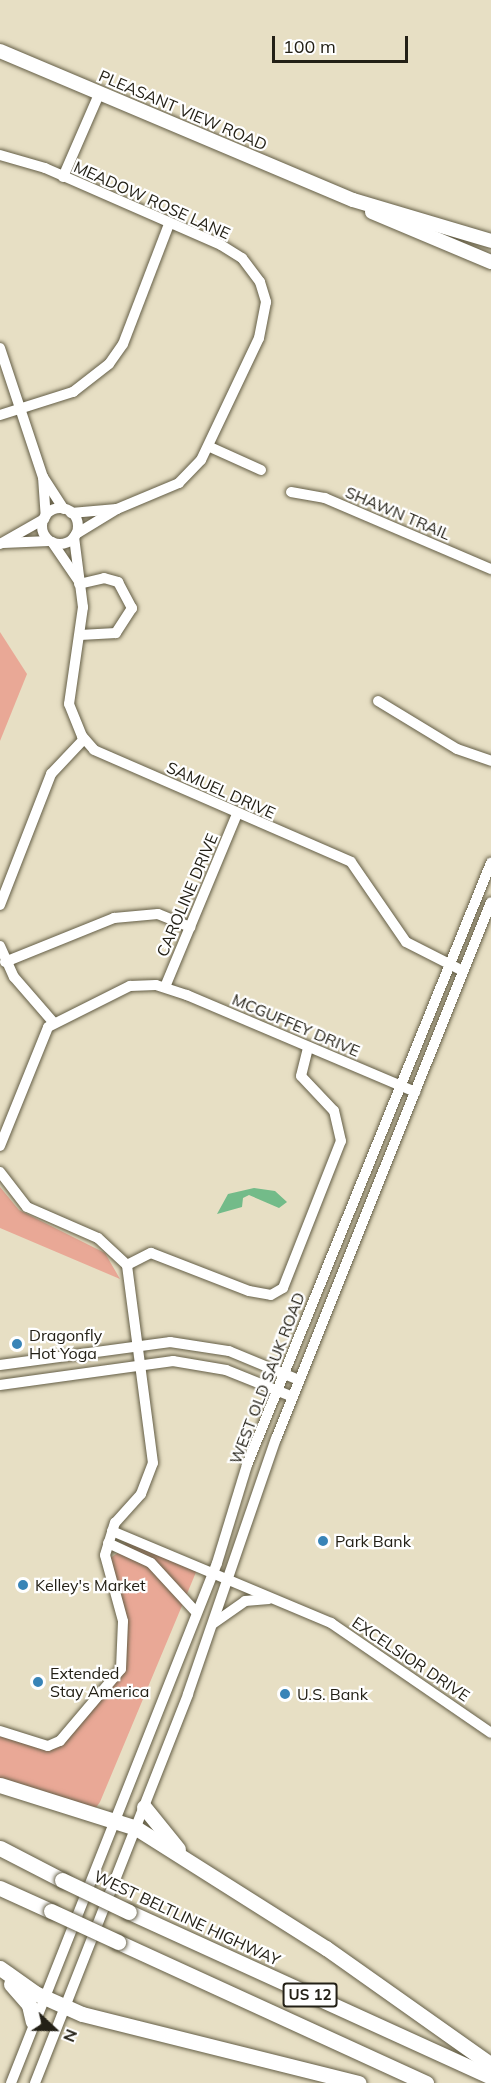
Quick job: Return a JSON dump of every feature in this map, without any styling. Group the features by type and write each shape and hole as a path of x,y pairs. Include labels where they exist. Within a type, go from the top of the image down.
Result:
{"highway":[{"path":"0,1785 114,1818 136,1828 326,1948 491,2065"},
{"path":"144,1807 154,1826 191,1862"},
{"name":"WEST BELTLINE HIGHWAY","path":"0,1848 129,1912 491,2076"},
{"name":"US 12","path":"0,1888 426,2083"},
{"path":"0,1969 42,1998 65,2008 359,2083"},
{"path":"0,1969 29,2005 33,2022"}],"main road":[{"name":"PLEASANT VIEW ROAD","path":"0,51 353,200 491,262"},
{"name":"PLEASANT VIEW ROAD","path":"353,200 491,241"}],"street":[{"path":"63,177 100,92"},
{"name":"MEADOW ROSE LANE","path":"0,155 63,177 242,258 266,302 259,338 210,447"},
{"path":"0,415 73,392 109,364 123,344 169,224"},
{"path":"0,348 43,477 45,517 51,542 79,582"},
{"path":"1,543 51,542 75,536 117,509 179,483 210,447 261,470"},
{"path":"0,905 51,774 84,739 69,704 80,635 75,536 67,511 43,477"},
{"name":"SHAWN TRAIL","path":"291,492 325,498 491,569"},
{"path":"1,543 45,517 67,511 117,509"},
{"path":"79,582 104,578 118,582 132,608 116,633 80,635"},
{"path":"378,701 457,749 491,760"},
{"name":"SAMUEL DRIVE","path":"84,739 94,750 351,862 405,942 446,965 463,971"},
{"name":"CAROLINE DRIVE","path":"165,987 237,814"},
{"name":"WEST OLD SAUK ROAD","path":"11,2083 78,1907 214,1570 284,1373 446,965 491,862"},
{"name":"WEST OLD SAUK ROAD","path":"35,2083 136,1828 229,1581 299,1380 491,902"},
{"path":"5,962 114,918 158,914 190,927"},
{"path":"0,946 5,962 53,1022"},
{"path":"0,1146 39,1040 53,1022 130,986 165,987"},
{"name":"MCGUFFEY DRIVE","path":"165,987 415,1092"},
{"path":"128,1264 151,1253 249,1291 271,1295 283,1288 341,1141 334,1111 301,1076 308,1047"},
{"path":"0,1172 27,1208 98,1238 128,1264 153,1463 141,1494 112,1531 108,1543 105,1562 123,1621 125,1657 116,1679 71,1727 48,1746 0,1731"},
{"path":"0,1365 137,1345 212,1346 299,1380"},
{"path":"0,1385 140,1364 203,1364 293,1397"},
{"name":"EXCELSIOR DRIVE","path":"112,1531 214,1570 229,1581 374,1648 491,1733"},
{"path":"108,1543 151,1563 196,1612"},
{"path":"212,1625 245,1601 272,1599"}],"shaded area":[{"path":"0,632 27,674 0,741"},
{"path":"0,1187 19,1210 105,1253 120,1279 0,1228"},
{"path":"254,1188 275,1191 287,1202 279,1208 249,1195 243,1198 242,1207 217,1214 228,1194"},
{"path":"128,1537 199,1565 100,1802 95,1809 0,1785 0,1731 49,1746 115,1679 126,1640 105,1562 123,1549"}],"place":[{"name":"Dragonfly Hot Yoga","path":"17,1344"},
{"name":"Park Bank","path":"323,1541"},
{"name":"Kelley's Market","path":"23,1585"},
{"name":"Extended Stay America","path":"38,1682"},
{"name":"U.S. Bank","path":"285,1694"}]}
